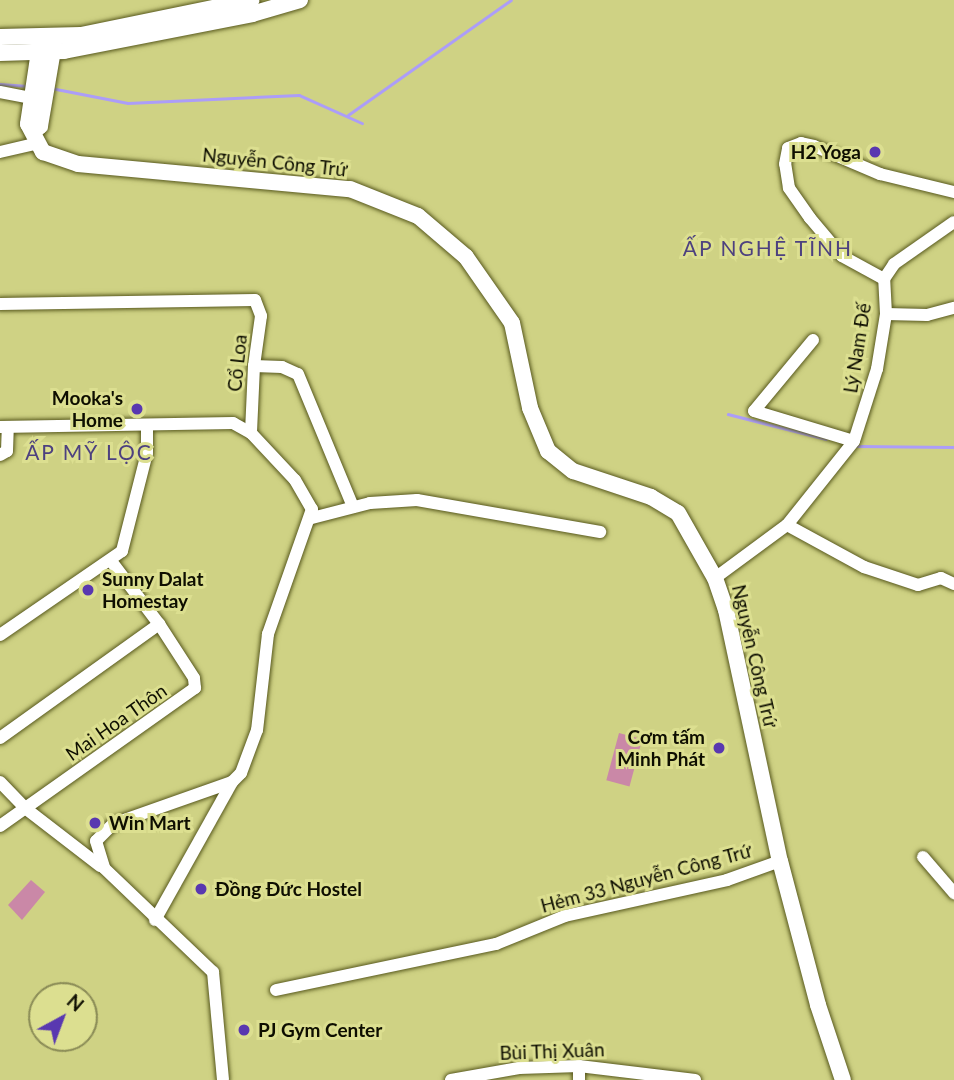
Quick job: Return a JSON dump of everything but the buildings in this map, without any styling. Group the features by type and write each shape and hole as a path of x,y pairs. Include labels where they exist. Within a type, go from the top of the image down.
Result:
{"main road":[{"path":"0,37 47,45 251,0"},
{"path":"0,52 245,15 300,0"},
{"path":"35,138 28,124 47,45"},
{"name":"Nguyễn Công Trứ","path":"35,138 51,157 78,164 350,189 418,216 466,257 507,314 519,347 530,408 548,451 573,471 651,497 678,513 715,578 780,861 818,1005 843,1080"}],"street":[{"path":"0,92 36,99"},
{"path":"0,152 35,138"},
{"path":"884,279 842,256 810,218 789,188 785,164 788,148 802,143 814,146 880,174 954,192"},
{"name":"Lý Nam Đế","path":"715,578 787,524 854,442 873,392 886,314 884,279 894,264 954,222"},
{"name":"Cổ Loa","path":"0,304 255,300 261,316 254,366 251,433"},
{"path":"886,314 927,316 954,308"},
{"path":"813,340 754,411 854,442"},
{"path":"254,366 282,367 298,374 353,507"},
{"path":"0,455 7,451 4,427 147,428 213,421 251,433 303,491 312,518 268,634 254,741 155,920"},
{"path":"0,635 122,551 130,532 147,453 147,428"},
{"path":"312,518 353,507 417,500 600,532"},
{"path":"787,524 864,567 918,585 941,578 954,584"},
{"name":"Mai Hoa Thôn","path":"0,826 192,693 194,678 159,624 111,561"},
{"path":"0,738 159,624"},
{"path":"0,782 25,808 104,868 155,920 213,972 223,1080"},
{"path":"104,868 96,841 108,827 232,782"},
{"path":"923,857 954,893"},
{"name":"Hẻm 33 Nguyễn Công Trứ","path":"276,990 496,944 565,916 727,880 780,861"},
{"path":"579,1066 579,1080"},
{"name":"Bùi Thị Xuân","path":"451,1080 519,1068 579,1066 695,1080"}],"shaded area":[{"path":"619,733 642,739 630,787 606,780"},
{"path":"31,880 45,892 22,920 8,905"}],"waterway":[{"path":"348,115 511,0"},
{"path":"0,84 27,86"},
{"path":"51,88 128,103 299,95 362,123"},
{"path":"728,414 826,439"},
{"path":"856,446 954,447"}],"place":[{"name":"H2 Yoga","path":"875,152"},
{"name":"Mooka's Home","path":"137,409"},
{"name":"Sunny Dalat Homestay","path":"88,590"},
{"name":"Cơm tấm Minh Phát","path":"719,748"},
{"name":"Win Mart","path":"95,823"},
{"name":"Đồng Đức Hostel","path":"201,889"},
{"name":"PJ Gym Center","path":"244,1030"}],"district":[{"name":"ẤP NGHỆ TĨNH","path":"768,248"},
{"name":"ẤP MỸ LỘC","path":"89,452"}]}
